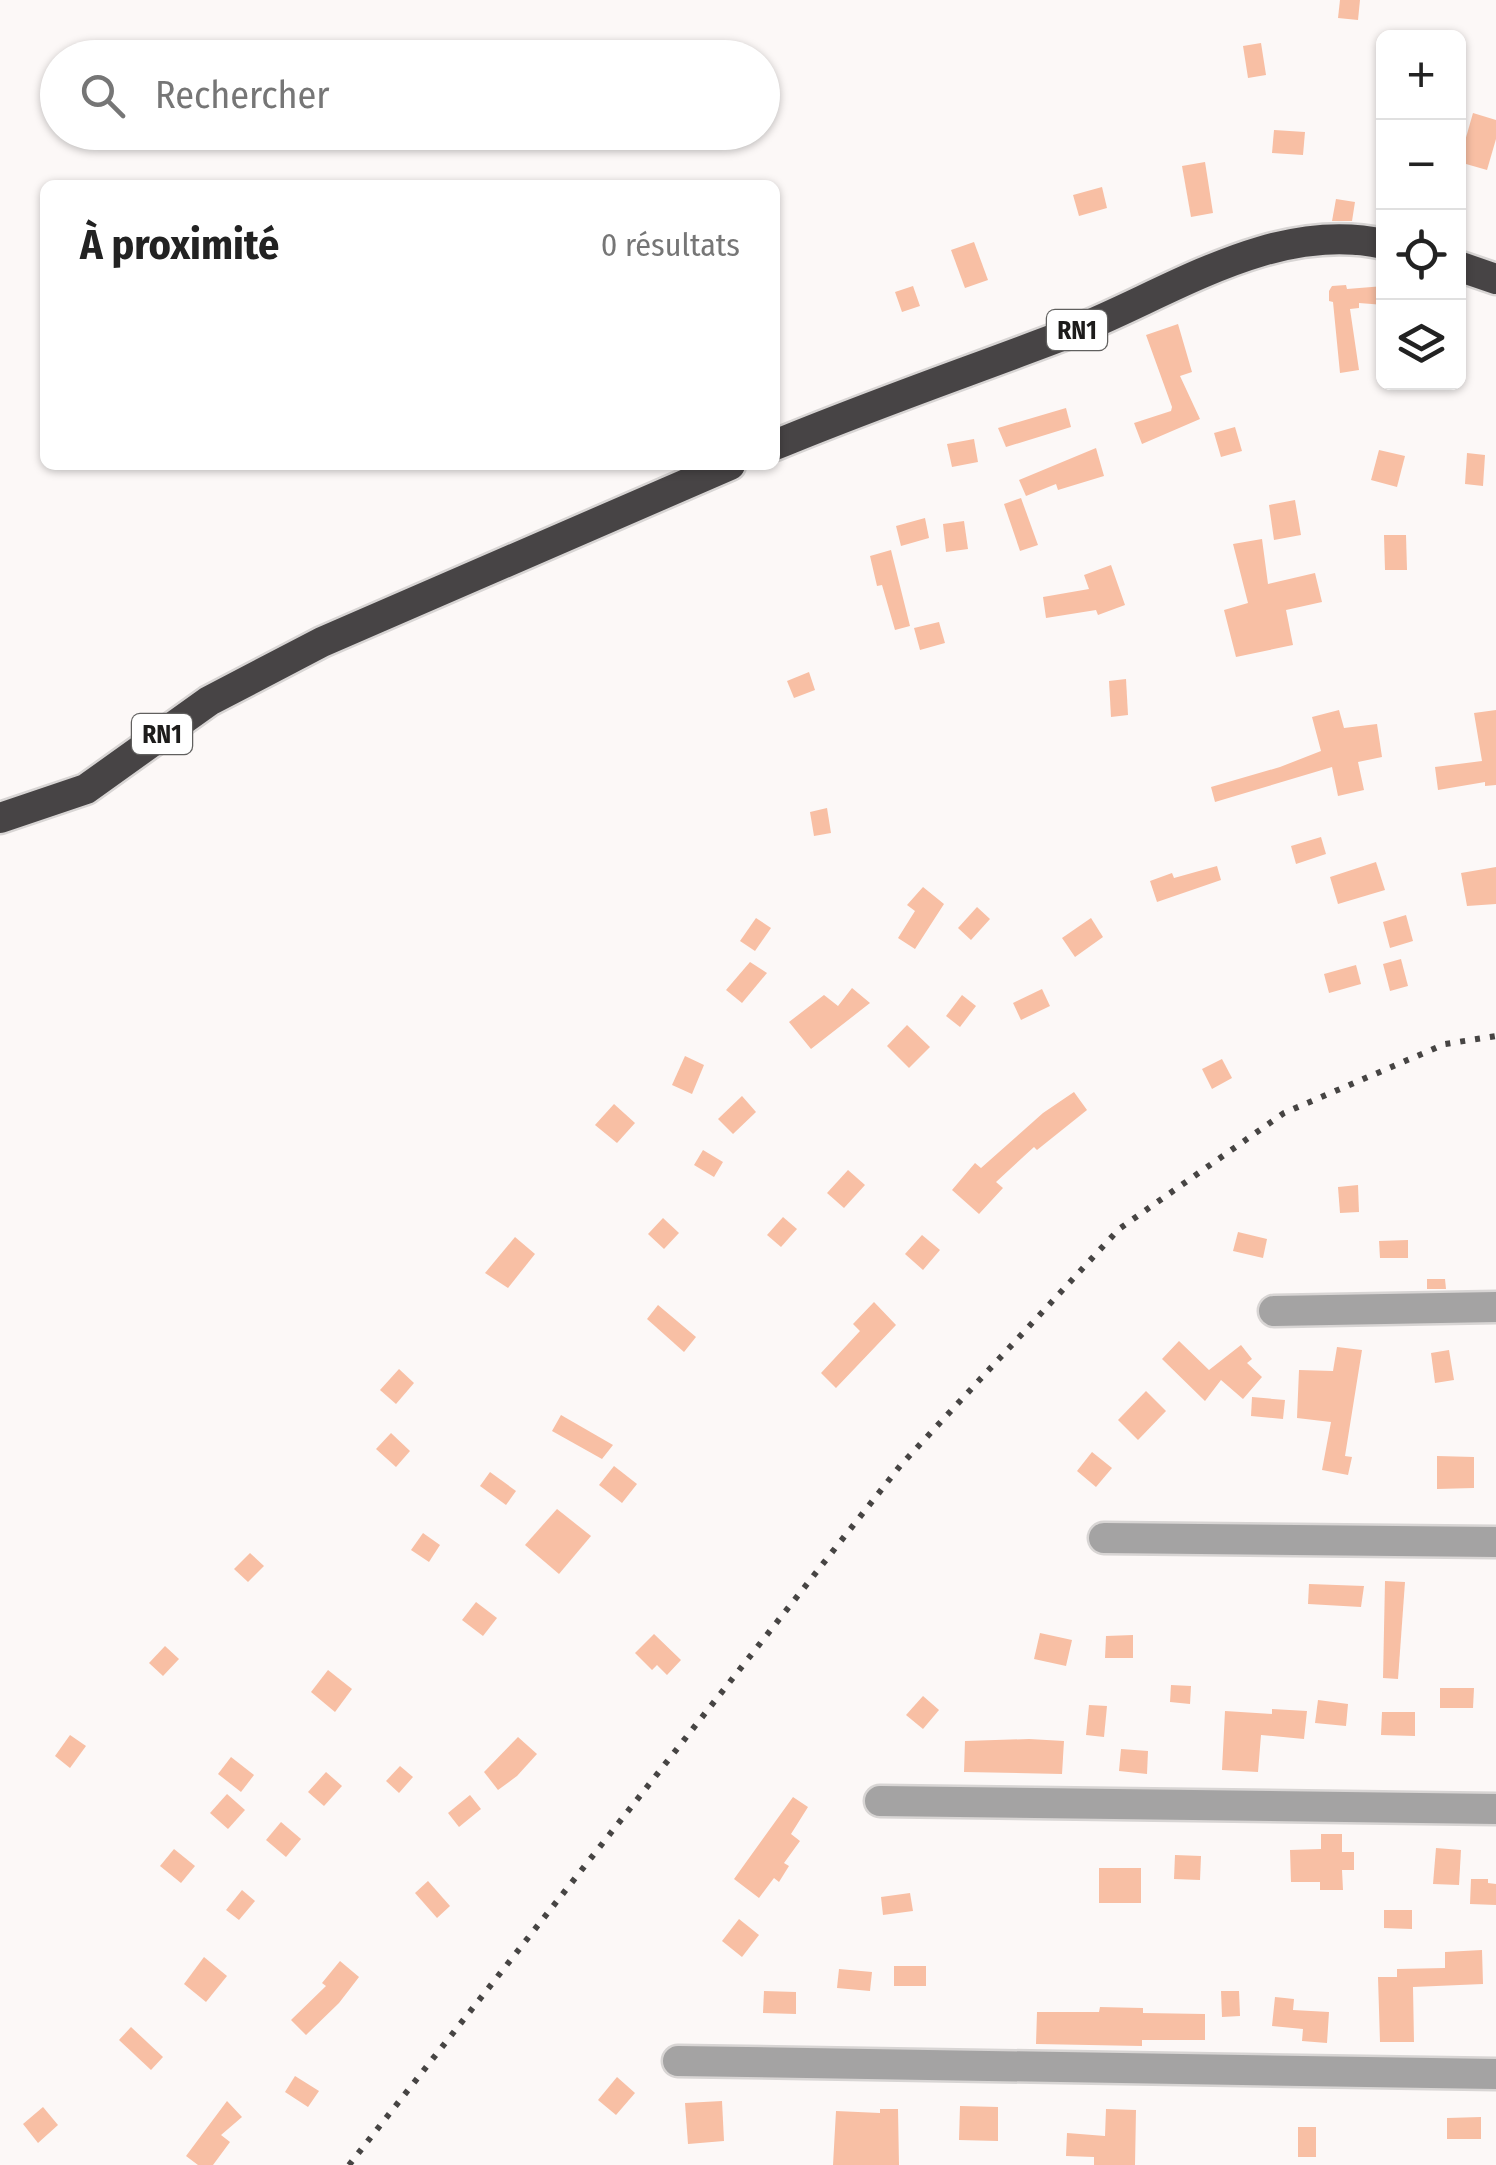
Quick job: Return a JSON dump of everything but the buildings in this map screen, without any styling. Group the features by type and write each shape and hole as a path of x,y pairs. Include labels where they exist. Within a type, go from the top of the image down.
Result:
{"highway":[{"name":"RN1","path":"780,443 1073,332 1260,252 1312,241 1376,242"},
{"path":"1466,269 1496,280"},
{"name":"RN1","path":"0,818 86,788 209,701 327,640 718,470"}],"street":[{"path":"1274,1311 1496,1308"},
{"path":"1104,1538 1496,1542"},
{"path":"880,1801 1496,1808"},
{"path":"678,2061 1496,2074"}],"railway":[{"path":"349,2165 900,1466 1119,1229 1284,1113 1445,1044 1496,1036"}]}
